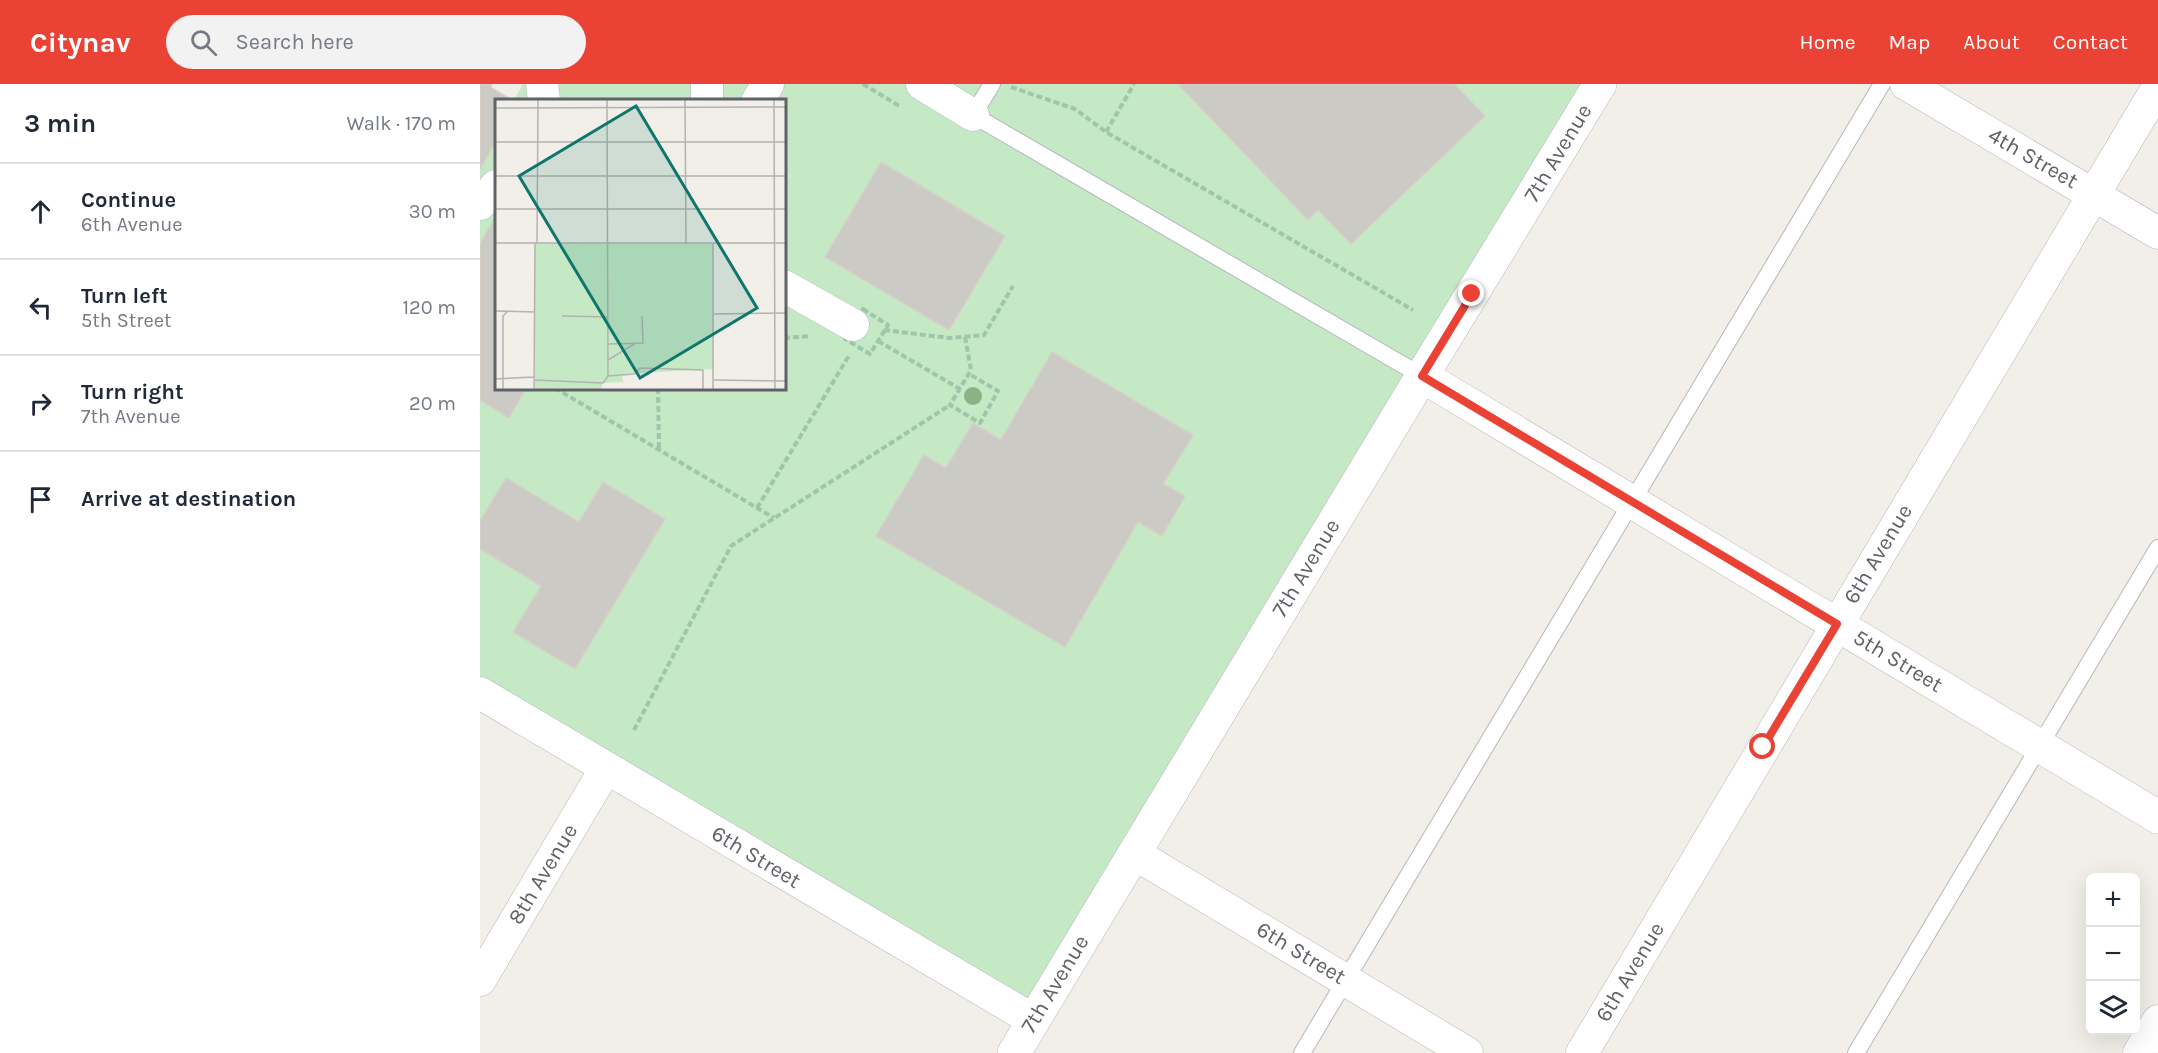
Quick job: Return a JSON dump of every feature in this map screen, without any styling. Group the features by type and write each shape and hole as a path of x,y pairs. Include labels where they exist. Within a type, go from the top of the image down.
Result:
{"street":[{"path":"542,84 544,99"},
{"path":"759,99 768,84"},
{"path":"922,84 973,115"},
{"name":"7th Avenue","path":"1014,1053 1600,84"},
{"name":"4th Street","path":"1906,84 2158,233"},
{"name":"6th Avenue","path":"1582,1053 2158,87"},
{"path":"480,204 495,187"},
{"path":"786,287 862,337"},
{"name":"5th Street","path":"1422,376 2158,816"},
{"name":"6th Street","path":"480,693 1033,1020"},
{"name":"8th Avenue","path":"480,980 606,768"},
{"name":"6th Street","path":"1135,854 1467,1053"},
{"path":"2139,1053 2158,1021"}],"lane":[{"path":"993,84 973,115 1422,376"},
{"path":"1302,1053 1882,84"},
{"path":"1856,1053 2158,548"}],"path":[{"path":"1002,84 1075,109 1106,132 1413,310"},
{"path":"1106,132 1134,84"},
{"path":"884,330 949,338 984,335 1013,286"},
{"path":"757,508 862,337 960,389"},
{"path":"634,730 731,546 950,405 971,370 965,337"},
{"path":"950,405 980,423 998,391 969,374"},
{"path":"558,390 774,518"},
{"path":"658,390 659,450"}],"green space":[{"path":"523,84 1601,84 1033,1020 480,692 480,163 495,135 495,390 786,390 786,99 515,99"}],"building":[{"path":"480,84 492,84 490,87 510,99 495,99 495,143 480,169"},
{"path":"1178,84 1454,84 1485,116 1351,244 1318,210 1308,220"},
{"path":"881,162 1005,236 949,330 825,257"},
{"path":"495,218 495,390 525,390 509,418 480,400 480,244"},
{"path":"1052,352 1193,435 1163,484 1185,496 1162,536 1138,522 1065,647 876,536 924,455 946,468 973,423 1001,440"},
{"path":"506,478 579,522 603,482 665,519 575,669 513,632 541,586 480,549 480,521"}],"route":[{"path":"1472,294 1422,376 1837,624 1763,747"}]}
